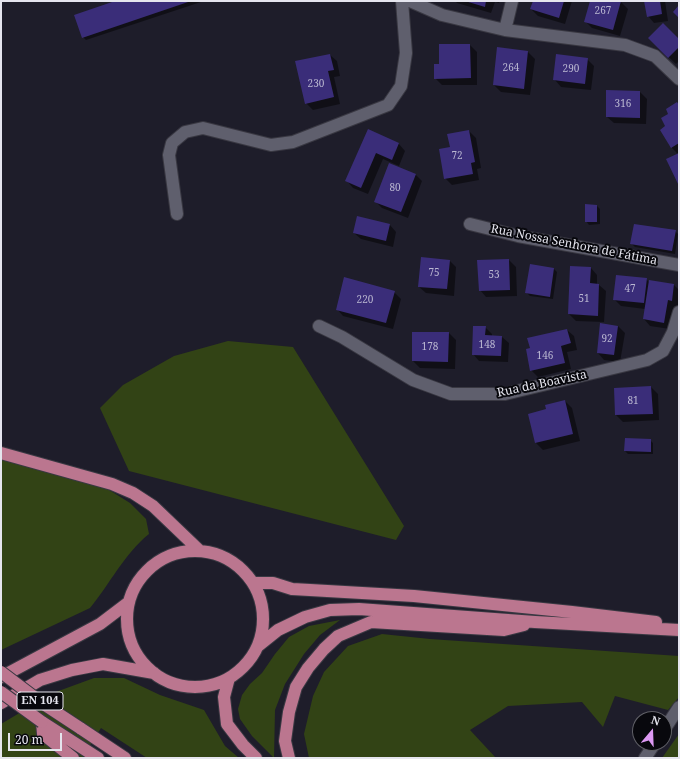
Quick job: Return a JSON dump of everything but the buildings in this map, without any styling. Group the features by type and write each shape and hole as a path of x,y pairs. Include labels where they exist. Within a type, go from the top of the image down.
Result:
{"main road":[{"path":"1,453 112,484 133,493 153,506 200,551"},
{"path":"200,551 221,556 239,567 253,583 262,603 263,625 258,646 241,670 229,678 211,685 191,687 171,682 154,673 140,659 130,641 127,621 129,602 136,584 148,570 163,558 181,552 200,551"},
{"path":"253,583 273,583 292,589 414,596 572,612 679,625"},
{"path":"1,677 100,624 129,602"},
{"path":"258,646 278,630 305,617 330,610 359,609 535,622 679,630"},
{"path":"289,758 285,741 296,687 308,668 324,649 338,636 370,622 504,630 535,622"},
{"path":"1,703 40,680 72,670 103,664 154,673"},
{"name":"EN 104","path":"1,672 42,703 125,758"},
{"path":"229,678 224,697 227,724 243,746 256,758"},
{"name":"EN 104","path":"1,692 42,722 98,758"},
{"path":"42,722 43,734 73,758"}],"street":[{"path":"177,214 169,155 172,143 185,132 202,128 271,145 293,142 388,105 401,86 406,53 402,1"},
{"path":"410,1 442,15 505,30 625,45 655,56 679,79"},
{"path":"505,30 512,1"},
{"name":"Rua Nossa Senhora de Fátima","path":"470,224 518,236 679,265"},
{"name":"Rua da Boavista","path":"319,326 342,337 413,380 451,394 505,394 647,360 663,351 673,332 679,312"},
{"path":"672,718 679,707"}],"green space":[{"path":"228,341 293,347 404,526 396,540 129,471 100,408 123,385 174,356"},
{"path":"1,459 106,488 130,503 146,519 149,534 132,551 90,608 1,650"},
{"path":"340,620 320,635 304,654 285,684 275,710 274,758 252,736 240,719 238,709 242,695 250,684 262,673 289,637 309,626"},
{"path":"382,634 430,639 679,656 679,697 668,710 615,696 603,727 582,702 508,706 470,730 496,758 309,758 304,734 313,696 324,672 348,646"},
{"path":"94,678 124,678 160,695 204,710 225,746 239,758 147,758 101,728 82,758 1,758 1,724 53,693"},
{"path":"679,734 679,758 662,758 667,751 672,751 672,744"}]}
